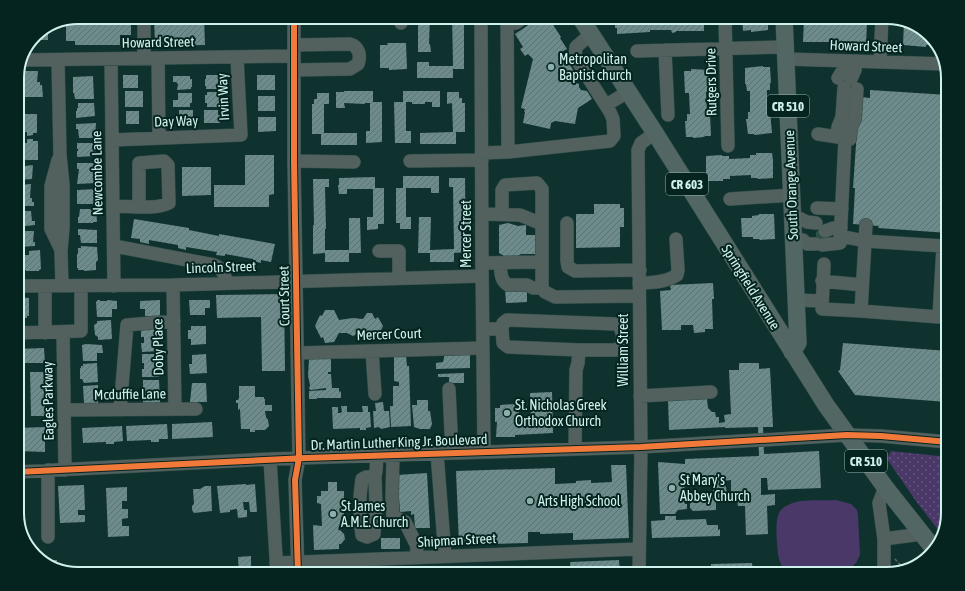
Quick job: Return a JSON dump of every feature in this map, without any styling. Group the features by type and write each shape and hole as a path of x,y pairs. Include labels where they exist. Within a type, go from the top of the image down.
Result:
{"main road":[{"name":"Springfield Avenue","path":"585,24 826,405 885,487 931,545"},
{"name":"South Orange Avenue","path":"784,24 793,215 796,239 798,343 792,352"}],"street":[{"path":"144,24 144,58"},
{"name":"Court Street","path":"294,24 294,162 299,458 295,480 297,567"},
{"name":"Mercer Street","path":"481,24 484,452"},
{"path":"507,24 508,152"},
{"name":"Rutgers Drive","path":"725,24 728,146"},
{"path":"882,24 884,62"},
{"path":"884,62 888,24"},
{"path":"410,161 482,157 508,152 611,140 614,136 613,119 606,105 575,57 576,47 591,34"},
{"name":"Howard Street","path":"28,60 237,57 350,44 357,48 359,56 358,64 350,69 294,70"},
{"name":"Howard Street","path":"637,51 727,48 786,53 848,78 884,62 939,64"},
{"path":"665,50 668,115"},
{"name":"Irvin Way","path":"237,57 242,135"},
{"path":"158,58 160,138"},
{"name":"Newcombe Lane","path":"111,59 114,286"},
{"path":"58,60 60,155 51,186 51,229 61,251 62,286"},
{"path":"827,235 842,208 846,135 849,120 848,78"},
{"path":"606,105 628,92"},
{"name":"William Street","path":"640,567 641,447 638,150 641,143 655,133"},
{"path":"818,134 846,135"},
{"name":"Day Way","path":"112,140 242,135"},
{"path":"294,162 354,162"},
{"path":"502,214 502,190 505,185 536,182 539,184 542,189 542,288"},
{"path":"730,199 792,195"},
{"path":"113,206 139,206"},
{"path":"817,208 842,208"},
{"path":"482,214 520,215 542,224"},
{"path":"793,215 827,235"},
{"path":"567,223 568,267 575,271 640,270"},
{"path":"861,311 866,225"},
{"path":"796,239 806,230 865,241 941,246"},
{"path":"500,263 501,276 506,284 527,285 533,288 542,288 555,297 639,289 650,283 671,279 677,275 676,239"},
{"path":"114,246 214,265 224,272 227,283"},
{"path":"379,251 399,251 399,278"},
{"name":"Lincoln Street","path":"24,286 173,285 399,278 482,270 500,263 542,262"},
{"path":"824,264 822,281 822,309 939,317 941,282"},
{"path":"822,281 862,285"},
{"name":"Doby Place","path":"173,285 175,409"},
{"path":"45,286 45,333"},
{"path":"24,333 81,331 81,286"},
{"path":"796,300 822,301"},
{"path":"507,320 616,324 620,327 623,336 621,346 616,350 508,347 503,343 502,329 503,323 507,320"},
{"path":"120,410 127,325 174,321"},
{"path":"483,329 502,329"},
{"name":"Eagles Parkway","path":"63,332 65,470"},
{"path":"623,336 639,337"},
{"name":"Mercer Court","path":"297,353 483,348"},
{"path":"575,448 576,370 579,350"},
{"path":"372,351 375,394"},
{"path":"449,389 452,453"},
{"path":"640,396 711,392"},
{"name":"Mcduffie Lane","path":"64,410 196,409"},
{"name":"Dr. Martin Luther King Jr. Boulevard","path":"24,472 270,459 641,447 847,435 881,436 941,441"},
{"path":"437,453 445,556"},
{"path":"393,455 392,496 394,516 405,522 417,546 416,558"},
{"path":"375,477 377,456"},
{"path":"270,459 277,567"},
{"path":"48,470 48,537"},
{"path":"884,567 884,539 879,503 885,487"},
{"path":"884,539 922,534"},
{"name":"Shipman Street","path":"309,567 445,556 639,549"}],"path":[{"path":"895,559 901,565"}],"shaded area":[{"path":"891,451 941,456 941,520 938,530 916,501 887,459"},
{"path":"836,500 851,504 857,510 860,555 856,563 852,567 783,567 778,555 777,537 777,520 780,511 786,506 798,501"}],"building":[{"path":"131,24 131,35 120,35 120,45 75,45 75,41 66,41 66,26 68,25"},
{"path":"154,24 204,24 205,45 155,46"},
{"path":"418,24 430,24 429,44 431,52 418,52"},
{"path":"452,24 464,24 464,69 453,69 453,78 417,78 417,62 429,62 429,66 453,66"},
{"name":"Metropolitan Baptist church","path":"530,24 553,24 567,49 561,52 576,74 577,77 574,80 579,84 581,90 587,91 592,99 578,108 575,124 555,121 551,123 550,129 523,123 525,109 521,108 533,59 528,54 525,56 520,49 523,47 515,34"},
{"path":"615,24 704,24 704,31 676,31 672,33 671,30 650,30 650,32 617,34 617,28 615,28"},
{"path":"742,24 768,24 768,30 751,32 751,30 743,31"},
{"path":"804,24 867,24 866,45 846,44 846,42 803,42"},
{"path":"904,27 920,35 929,45 926,45 926,47 903,45"},
{"path":"48,33 48,40 40,40"},
{"path":"387,43 406,43 407,69 389,70 389,68 380,68 380,45 388,45"},
{"path":"763,66 770,67 771,83 770,90 767,90 767,111 770,111 772,133 754,135 748,134 746,119 748,119 748,112 750,112 750,91 747,91 745,84 745,68"},
{"path":"691,69 709,70 710,85 709,92 706,92 707,114 710,114 711,136 693,138 686,137 685,121 687,121 687,114 690,114 689,93 685,93 684,71 691,71"},
{"path":"25,71 38,71 37,82 40,82 40,85 42,85 43,97 24,97"},
{"path":"123,75 138,75 138,88 123,88"},
{"path":"206,75 224,75 224,82 219,82 219,89 206,89"},
{"path":"257,75 275,75 275,90 257,90"},
{"path":"93,76 94,99 75,99 73,93 73,77"},
{"path":"173,76 190,76 190,79 192,79 191,89 177,90 178,84 173,82"},
{"path":"870,90 941,95 941,232 878,228 879,226 853,224 855,188 853,188 859,101 861,97 870,98"},
{"path":"125,91 143,91 143,107 125,107"},
{"path":"373,91 373,102 382,102 382,142 366,143 366,131 370,131 370,103 344,103 345,108 336,108 336,92"},
{"path":"403,91 440,91 440,107 432,107 432,102 425,102 425,104 412,104 412,102 406,102 406,131 411,131 411,143 395,143 394,102 403,102"},
{"path":"207,92 219,92 219,99 224,99 224,107 207,107 207,103 205,103 205,95 207,95"},
{"path":"447,92 459,92 459,98 462,98 462,103 465,103 465,132 456,132 456,144 420,144 420,133 453,132 452,103 447,104"},
{"path":"178,93 192,93 192,103 190,103 190,107 173,107 173,100 178,100"},
{"path":"317,93 329,93 329,104 324,104 324,133 357,133 357,145 321,145 321,134 312,134 312,104 314,104 314,99 317,99"},
{"path":"258,96 275,96 275,111 258,111"},
{"path":"78,103 94,103 95,116 76,118"},
{"path":"179,110 193,110 193,119 191,119 191,123 176,123 176,115 179,115"},
{"path":"204,110 218,110 218,115 220,115 220,123 204,123"},
{"path":"126,111 139,111 139,124 126,124"},
{"path":"24,114 37,114 37,133 27,136 27,132 24,132"},
{"path":"258,117 276,117 276,131 258,132"},
{"path":"96,123 95,138 79,138 76,124"},
{"path":"27,139 38,141 38,160 24,160 24,143 27,143"},
{"path":"77,143 96,143 96,156 77,157"},
{"path":"756,153 772,153 773,178 758,179 751,178 751,175 730,176 730,179 723,179 723,181 707,181 706,156 722,155 729,156 729,159 750,158 750,155 756,155"},
{"path":"245,155 274,155 274,194 269,195 269,207 214,207 214,185 245,185"},
{"path":"77,163 96,163 96,183 77,184 79,169 77,169"},
{"path":"33,165 32,179 24,180 24,166"},
{"path":"182,167 211,167 211,195 182,196"},
{"path":"403,176 439,176 439,193 431,193 431,188 406,188 406,217 411,217 411,229 400,229 400,223 396,223 396,188 403,188"},
{"path":"375,177 375,188 384,188 384,224 378,224 378,229 367,230 367,217 373,217 373,189 347,189 347,194 339,194 339,178"},
{"path":"449,178 465,178 466,252 454,253 454,262 430,262 430,253 418,253 419,217 431,217 430,250 454,249 453,187 449,187"},
{"path":"313,179 329,179 329,187 325,187 325,250 349,250 349,218 360,218 361,253 349,253 349,262 325,262 325,253 313,254"},
{"path":"31,184 30,198 32,198 32,202 34,202 34,206 24,206 24,185"},
{"path":"97,189 97,203 77,204 77,190"},
{"path":"594,204 620,204 620,208 624,208 624,227 620,227 620,247 576,248 576,214 594,214"},
{"path":"80,209 96,209 97,222 78,223"},
{"path":"24,211 31,211 32,221 35,221 35,225 24,226"},
{"path":"759,214 774,214 775,239 760,240 753,239 753,237 742,237 741,218 752,218 752,216"},
{"path":"134,219 189,228 189,230 219,236 219,234 275,244 271,262 261,260 261,263 253,261 253,259 225,254 225,256 216,255 217,252 186,247 186,250 178,248 178,245 149,240 149,244 140,242 140,239 131,238"},
{"path":"508,223 518,226 526,225 526,235 536,235 536,254 521,254 514,259 509,259 499,253 499,225"},
{"path":"78,229 97,230 97,243 81,243 80,235 78,235"},
{"path":"24,231 34,231 33,242 35,242 35,246 24,247"},
{"path":"81,246 97,247 98,260 96,262 96,270 78,270 77,254 78,248 81,248"},
{"path":"40,250 41,269 39,271 24,270 24,255 29,255 29,251"},
{"path":"713,283 713,329 705,329 705,332 694,333 693,325 681,325 681,330 662,330 660,291 671,290 670,285"},
{"path":"505,288 527,288 527,302 506,303"},
{"path":"284,294 285,371 262,371 261,317 217,318 216,295"},
{"path":"24,298 29,298 29,316 27,316 27,318 24,318"},
{"path":"98,300 117,301 117,309 112,309 112,317 97,317 96,302"},
{"path":"160,300 160,316 145,316 145,309 140,309 140,301"},
{"path":"189,300 210,300 210,308 205,308 205,315 190,315"},
{"path":"325,310 334,310 339,320 353,318 363,319 367,313 372,313 375,319 378,317 383,326 379,334 376,333 373,339 367,339 363,331 353,336 347,333 339,333 334,342 325,343 323,337 321,338 315,326 320,315 322,316"},
{"path":"111,320 112,339 98,340 98,337 95,335 94,325 97,321"},
{"path":"191,326 206,326 206,344 191,345 191,339 188,339 188,330 191,330"},
{"path":"159,328 160,351 142,352 141,343 144,343 144,337 141,337 141,329"},
{"path":"843,343 941,350 941,402 855,395 838,371 840,370"},
{"path":"82,345 102,345 103,353 97,353 97,361 83,361"},
{"path":"44,348 45,363 24,363 24,349"},
{"path":"470,352 470,368 436,369 436,363 443,362 445,353"},
{"path":"142,354 159,354 159,377 142,377 144,363 142,363"},
{"path":"206,354 207,373 190,374 189,364 192,364 192,355"},
{"path":"406,356 407,366 409,366 411,426 391,427 390,406 393,406 393,386 399,386 399,382 394,381 394,357"},
{"path":"331,358 331,372 328,372 328,374 331,374 332,388 339,388 339,392 341,391 341,398 309,399 309,391 326,390 326,388 309,389 309,359"},
{"path":"97,363 98,382 84,383 82,379 80,379 81,366 83,366 83,364"},
{"path":"739,363 759,363 759,369 770,368 773,427 763,427 764,454 819,451 821,488 768,490 767,478 761,478 761,495 775,494 775,505 767,506 768,534 746,535 745,506 738,506 737,498 731,498 731,480 723,481 726,487 727,495 724,499 716,499 716,510 693,511 690,508 690,501 692,498 713,497 715,476 702,476 702,478 686,479 686,473 684,473 685,504 687,504 687,509 678,510 675,514 660,514 658,462 685,464 685,459 759,456 758,427 669,430 668,400 707,399 708,408 712,412 715,412 716,417 719,417 719,423 725,422 724,415 731,414 729,370 739,370"},
{"path":"30,372 44,372 44,386 46,387 46,390 44,391 46,400 45,408 47,408 47,416 31,416"},
{"path":"464,373 464,383 452,383 449,382 449,377 438,377 438,374"},
{"path":"143,380 159,380 160,403 143,403 145,388 143,388"},
{"path":"192,383 206,383 207,402 190,402"},
{"path":"98,385 98,404 84,404 83,386"},
{"path":"239,386 255,386 255,397 264,397 265,405 272,405 272,411 265,411 269,426 265,430 255,430 255,432 250,432 250,429 241,429 240,409 238,410 238,403 236,403 236,400 239,398"},
{"name":"St. Nicholas Greek Orthodox Church","path":"552,392 553,433 515,435 515,437 496,437 497,422 495,422 495,408 500,408 500,405 515,404 515,408 519,407 519,419 531,419 530,393"},
{"path":"417,400 428,400 428,411 430,411 432,424 430,429 420,429 414,427 412,405 417,405"},
{"path":"383,402 384,411 389,411 390,427 381,429 379,427 374,428 373,411 376,411 375,403"},
{"path":"341,406 347,406 347,412 363,412 362,406 368,406 371,427 366,428 366,430 360,430 360,428 333,429 332,407 338,407 338,413 340,413 342,412"},
{"path":"212,422 213,437 172,439 172,424"},
{"path":"167,424 168,439 159,439 159,442 151,442 151,440 127,441 126,426"},
{"path":"122,426 123,441 114,442 114,444 106,444 106,442 83,443 82,428"},
{"path":"45,427 45,452 24,451 24,428"},
{"name":"Arts High School","path":"611,465 626,465 629,538 573,540 573,533 540,534 540,532 528,532 528,543 459,545 456,471 555,468 555,484 576,483 576,481 591,480 591,483 612,482"},
{"path":"427,473 430,528 415,528 414,514 411,515 411,511 400,512 397,475"},
{"name":"St James A.M.E. Church","path":"328,482 337,482 337,491 344,491 344,525 339,526 338,530 344,534 345,539 341,544 339,544 339,549 314,550 313,525 322,526 321,504 317,503 317,496 321,496 321,491 328,491"},
{"path":"255,484 257,512 250,512 249,502 243,502 244,510 247,510 247,517 238,518 237,509 230,510 230,512 220,513 217,486"},
{"path":"84,485 85,510 78,510 78,515 85,515 85,522 60,523 58,486"},
{"path":"205,486 211,486 212,511 194,513 192,510 192,506 194,504 193,489 200,489"},
{"path":"127,487 127,501 122,501 122,509 128,509 128,518 122,519 122,526 129,526 129,536 108,537 106,488"},
{"path":"665,516 676,516 676,520 706,519 707,525 718,525 718,530 720,529 720,536 652,538 651,521 665,520"},
{"path":"381,538 400,538 400,549 381,549"},
{"path":"251,556 251,567 239,567 238,557"},
{"path":"619,560 620,567 570,567 570,562"},
{"path":"752,563 752,567 711,567 711,564"}],"tunnel":[{"path":"816,238 822,238"}],"cycle path":[{"path":"294,24 294,161 299,458 295,480 298,567"},
{"path":"24,472 306,458 641,447 847,435 881,436 941,441"}],"place":[{"name":"Metropolitan Baptist church","path":"551,67"},
{"name":"St. Nicholas Greek Orthodox Church","path":"507,413"},
{"name":"St Mary's Abbey Church","path":"672,488"},
{"name":"Arts High School","path":"530,501"},
{"name":"St James A.M.E. Church","path":"333,514"}]}
